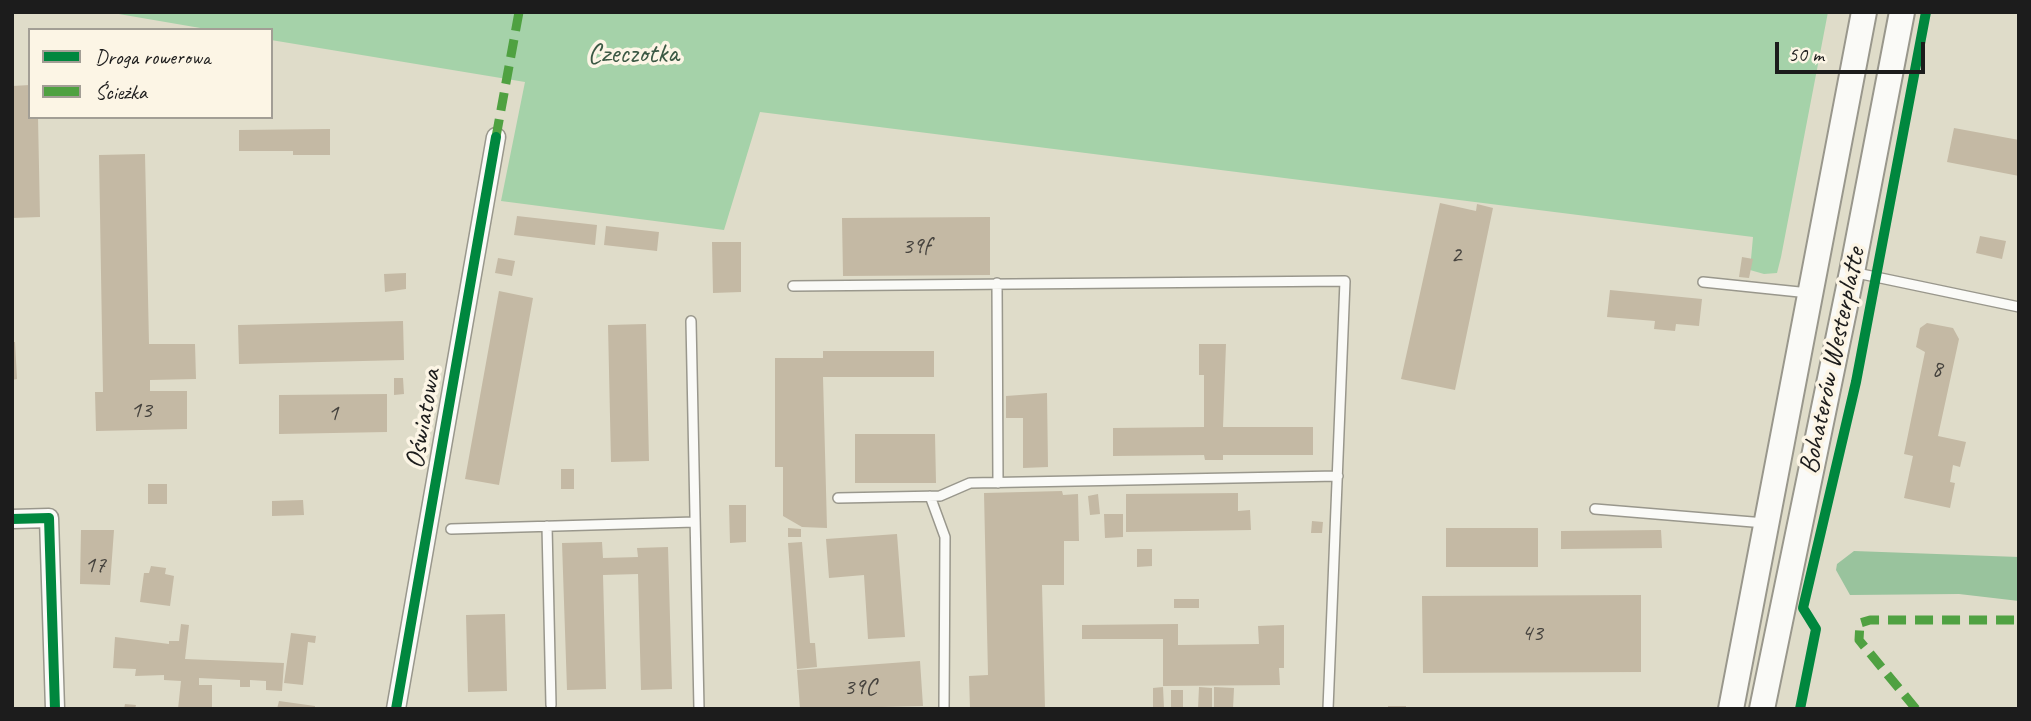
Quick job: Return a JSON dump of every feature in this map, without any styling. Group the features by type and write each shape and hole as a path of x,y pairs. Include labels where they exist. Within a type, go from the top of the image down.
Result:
{"main road":[{"name":"Bohaterów Westerplatte","path":"1731,709 1864,12"},
{"name":"Bohaterów Westerplatte","path":"1762,709 1852,272 1902,12"}],"street":[{"name":"Oświatowa","path":"396,709 496,137"},
{"path":"12,519 49,518 55,709"}],"lane":[{"path":"1852,272 2019,307"},
{"path":"793,286 1342,279 1346,285 1328,709"},
{"path":"1703,282 1810,293"},
{"path":"997,284 998,483"},
{"path":"691,321 699,709"},
{"path":"838,498 940,496 970,483 1338,476"},
{"path":"930,496 945,537 944,709"},
{"path":"1595,509 1766,523"},
{"path":"451,529 695,522"},
{"path":"547,526 551,705"}],"green space":[{"name":"Czeczotka","path":"107,12 1828,12 1781,257 1777,273 1764,274 1750,270 1753,237 760,112 724,230 501,201 525,82 273,40 273,28 200,28"},
{"path":"1854,551 2019,557 2019,601 1959,594 1850,595 1836,570 1837,564"}],"building":[{"path":"28,85 28,119 38,119 40,217 12,218 12,86"},
{"path":"1954,128 2019,140 2019,176 1947,162"},
{"path":"330,129 330,155 293,155 293,151 239,151 239,130"},
{"path":"145,154 149,344 195,344 196,379 150,380 150,391 187,391 187,429 96,431 95,392 103,392 99,155"},
{"path":"1440,203 1476,211 1477,204 1493,208 1455,390 1401,379"},
{"path":"517,216 597,225 595,245 514,235"},
{"path":"990,217 990,275 843,276 842,218"},
{"path":"606,226 659,232 657,251 604,245"},
{"path":"1980,236 2006,241 2002,259 1976,253"},
{"path":"712,242 741,242 741,292 713,293"},
{"path":"1742,257 1753,259 1749,278 1739,277"},
{"path":"498,258 515,261 512,276 495,273"},
{"path":"406,273 406,289 385,292 384,274"},
{"path":"1610,290 1702,299 1699,326 1676,324 1675,331 1654,329 1655,321 1607,317"},
{"path":"499,291 533,298 499,485 465,479"},
{"path":"403,321 404,360 239,364 238,325"},
{"path":"1927,323 1953,328 1959,339 1938,436 1966,442 1960,467 1953,465 1950,482 1955,483 1950,508 1904,498 1913,456 1904,454 1925,352 1916,347 1920,328"},
{"path":"646,324 649,461 611,462 608,325"},
{"path":"12,342 15,342 17,379 12,380"},
{"path":"1199,344 1226,344 1223,427 1313,427 1313,455 1223,455 1223,460 1205,460 1204,455 1113,456 1113,428 1204,427 1204,375 1199,375"},
{"path":"823,351 934,351 934,377 823,377 827,528 802,527 783,516 783,467 775,467 775,358 823,358"},
{"path":"394,378 403,378 404,394 394,395"},
{"path":"1047,393 1048,467 1023,468 1023,418 1006,418 1006,396"},
{"path":"387,394 387,432 279,434 279,395"},
{"path":"855,434 935,434 936,483 855,483"},
{"path":"561,469 574,469 574,489 561,489"},
{"path":"148,484 167,484 167,504 148,504"},
{"path":"1062,491 1063,495 1078,494 1079,541 1064,541 1064,585 1042,585 1045,709 970,709 969,676 988,675 984,493"},
{"path":"1238,493 1238,511 1250,510 1251,530 1126,532 1126,494"},
{"path":"1098,494 1100,514 1090,515 1088,496"},
{"path":"303,500 304,515 272,516 272,501"},
{"path":"729,505 746,505 746,542 730,543"},
{"path":"1104,514 1123,514 1123,537 1105,538"},
{"path":"1312,521 1323,522 1322,533 1311,533"},
{"path":"788,528 801,529 801,537 788,537"},
{"path":"1446,528 1538,528 1538,567 1446,567"},
{"path":"81,530 114,530 110,585 80,584"},
{"path":"1661,530 1662,548 1561,549 1561,531"},
{"path":"897,534 905,637 868,639 864,575 829,578 826,539"},
{"path":"602,542 603,558 638,557 637,548 668,547 672,689 641,690 638,574 603,575 606,689 567,690 562,543"},
{"path":"802,542 810,643 815,643 817,667 797,669 788,543"},
{"path":"1137,549 1152,549 1152,566 1137,567"},
{"path":"151,566 166,568 165,574 174,576 170,606 140,602 144,573 149,573"},
{"path":"1641,595 1641,672 1423,673 1422,596"},
{"path":"1174,599 1199,599 1199,608 1174,608"},
{"path":"505,614 507,691 468,692 466,615"},
{"path":"181,624 189,625 185,659 284,663 282,691 266,690 266,681 250,680 250,687 240,687 240,680 199,678 199,685 212,685 212,709 178,709 181,681 164,680 164,675 135,676 136,669 113,668 115,637 169,644 169,641 179,641"},
{"path":"1178,624 1178,645 1259,644 1258,626 1284,625 1284,668 1279,668 1280,685 1163,686 1163,639 1082,639 1082,625"},
{"path":"291,633 316,636 315,643 308,642 303,685 284,683"},
{"path":"920,661 923,706 800,709 797,670"},
{"path":"1163,687 1164,708 1153,708 1153,688"},
{"path":"1199,687 1212,688 1212,709 1198,709"},
{"path":"1214,687 1234,688 1233,709 1214,709"},
{"path":"1171,690 1183,690 1183,708 1171,708"},
{"path":"279,701 315,706 315,709 277,709"},
{"path":"125,704 136,705 135,709 124,709"},
{"path":"1388,706 1406,706 1406,709 1388,709"}],"marked path":[{"path":"496,137 519,12"},
{"path":"1916,709 1859,640 1860,623 1870,620 2019,620"}],"cycle path":[{"path":"1800,709 1816,629 1803,608 1856,382 1926,12"},
{"path":"396,709 496,137"},
{"path":"12,519 49,518 55,709"}]}
